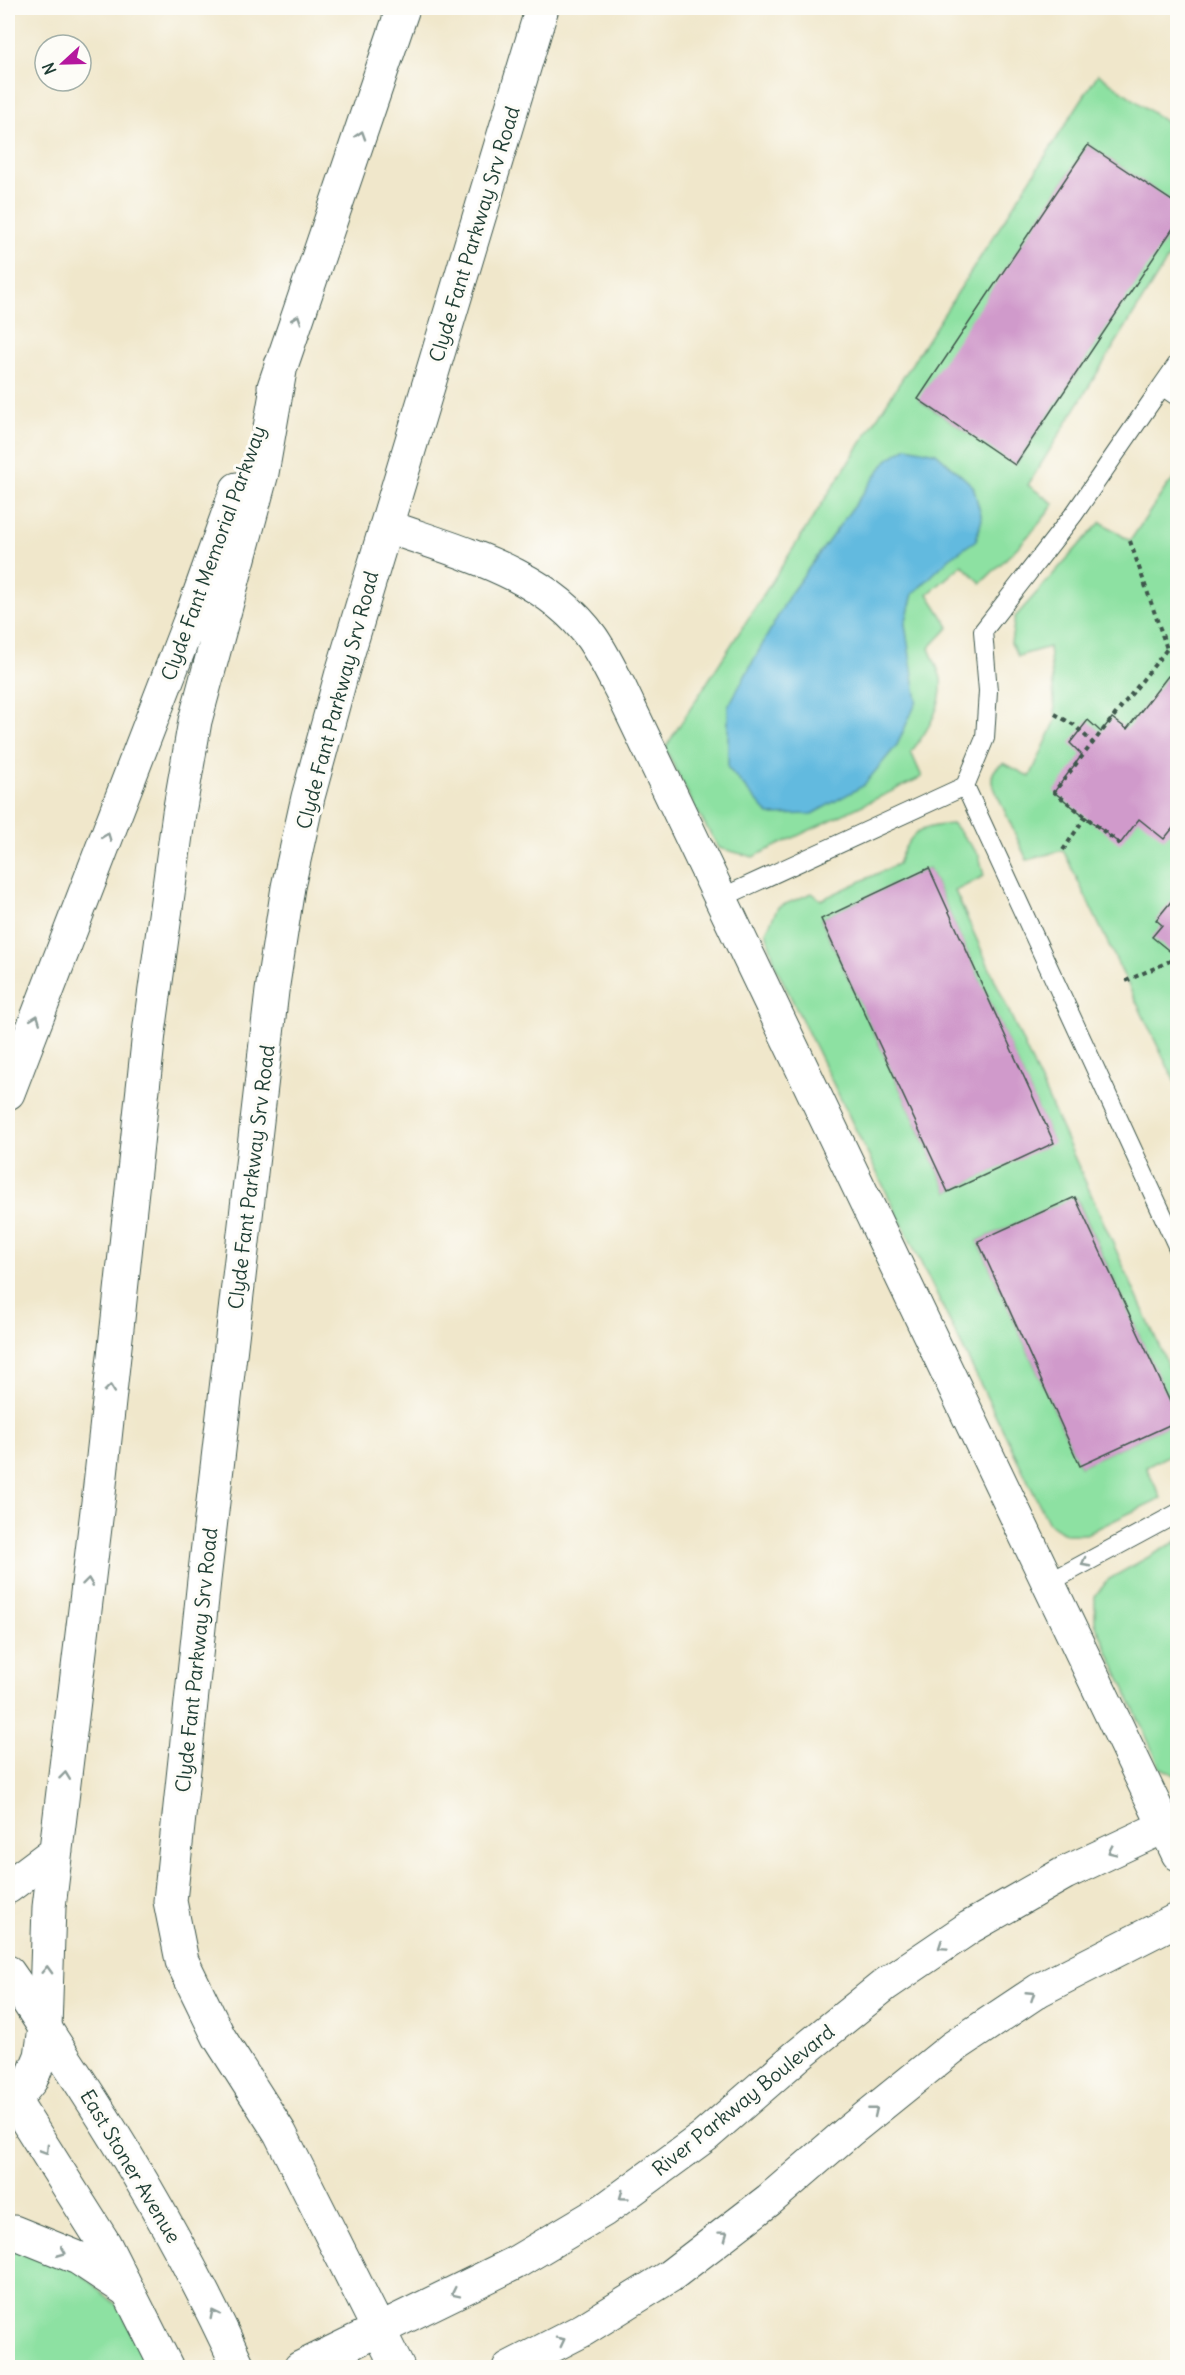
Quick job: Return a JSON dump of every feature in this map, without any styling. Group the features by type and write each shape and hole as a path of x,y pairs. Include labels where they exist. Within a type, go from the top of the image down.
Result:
{"street":[{"name":"Clyde Fant Memorial Parkway","path":"8,1093 192,615 281,365 403,8"},
{"name":"Clyde Fant Parkway Srv Road","path":"398,2367 280,2133 219,2037 182,1962 170,1901 204,1580 272,991 288,887 310,786 341,676 542,8"},
{"path":"167,2367 104,2243 10,2100 31,2080 41,2056 45,2028 48,1907 97,1506 149,1033 179,813 195,721 262,472 281,365"},
{"path":"386,526 510,571 554,598 592,638 621,690 1048,1582 1173,1834"},
{"name":"River Parkway Boulevard","path":"300,2367 515,2263 604,2210 705,2136 796,2056 886,1984 970,1927 1065,1873 1173,1834"},
{"path":"8,1887 56,1851"},
{"path":"509,2367 583,2330 670,2276 769,2200 848,2132 962,2041 1039,1990 1178,1919"},
{"name":"East Stoner Avenue","path":"8,1972 105,2119 166,2221 239,2367"},
{"path":"8,2232 14,2232 78,2258 128,2291"}],"lane":[{"path":"721,898 965,786 985,738 988,691 983,632 1074,514 1178,363"},
{"path":"1162,386 1178,397"},
{"path":"965,786 1178,1248"},
{"path":"1048,1582 1178,1513"}],"path":[{"path":"1130,541 1167,649 1178,657"},
{"path":"1120,843 1054,792 1167,649"},
{"path":"1055,714 1074,725 1093,743"},
{"path":"1063,850 1086,816"},
{"path":"1126,981 1170,961 1178,968"}],"green space":[{"path":"1098,74 1177,130 1177,205 1088,145 919,400 1016,464 1177,221 1177,244 1028,485 1054,504 1029,536 981,583 962,565 928,594 949,627 929,648 940,675 941,689 933,718 911,752 922,777 753,857 719,848 694,806 665,748"},
{"path":"1177,477 1177,1086 1063,850 1027,860 992,783 992,776 994,771 1004,763 1030,777 1056,720 1049,647 1018,656 1011,643 1015,617 1101,522 1130,541 1167,486"},
{"path":"953,824 979,855 984,876 955,891 1177,1386 1177,1419 1076,1197 978,1241 1080,1466 1177,1421 1177,1451 1146,1467 1161,1498 1086,1534 1066,1534 1048,1522 776,967 766,932 778,907 812,893 821,900 898,864 902,853 917,833 932,827","holes":["929,868 1053,1142 948,1192 821,919"]},
{"path":"1177,1541 1177,1777 1160,1767 1095,1623 1095,1596 1109,1579"},
{"path":"8,2244 74,2268 120,2308 149,2368 8,2368"}],"water":[{"path":"907,447 936,453 973,486 982,519 976,540 950,558 913,594 905,624 917,701 897,745 863,786 812,814 769,815 728,768 728,707 790,594 887,460"}],"building":[{"path":"1088,145 1178,205 1178,221 1015,465 918,399"},
{"path":"1168,676 1178,684 1178,767 1175,770 1178,772 1178,822 1164,839 1139,819 1120,844 1054,792 1082,755 1070,743 1088,720 1101,732 1112,718 1127,729"},
{"path":"929,868 1054,1143 948,1192 821,919"},
{"path":"1178,893 1178,958 1152,937 1162,925 1156,920"},
{"path":"1075,1197 1178,1419 1178,1421 1080,1466 978,1241"}]}
